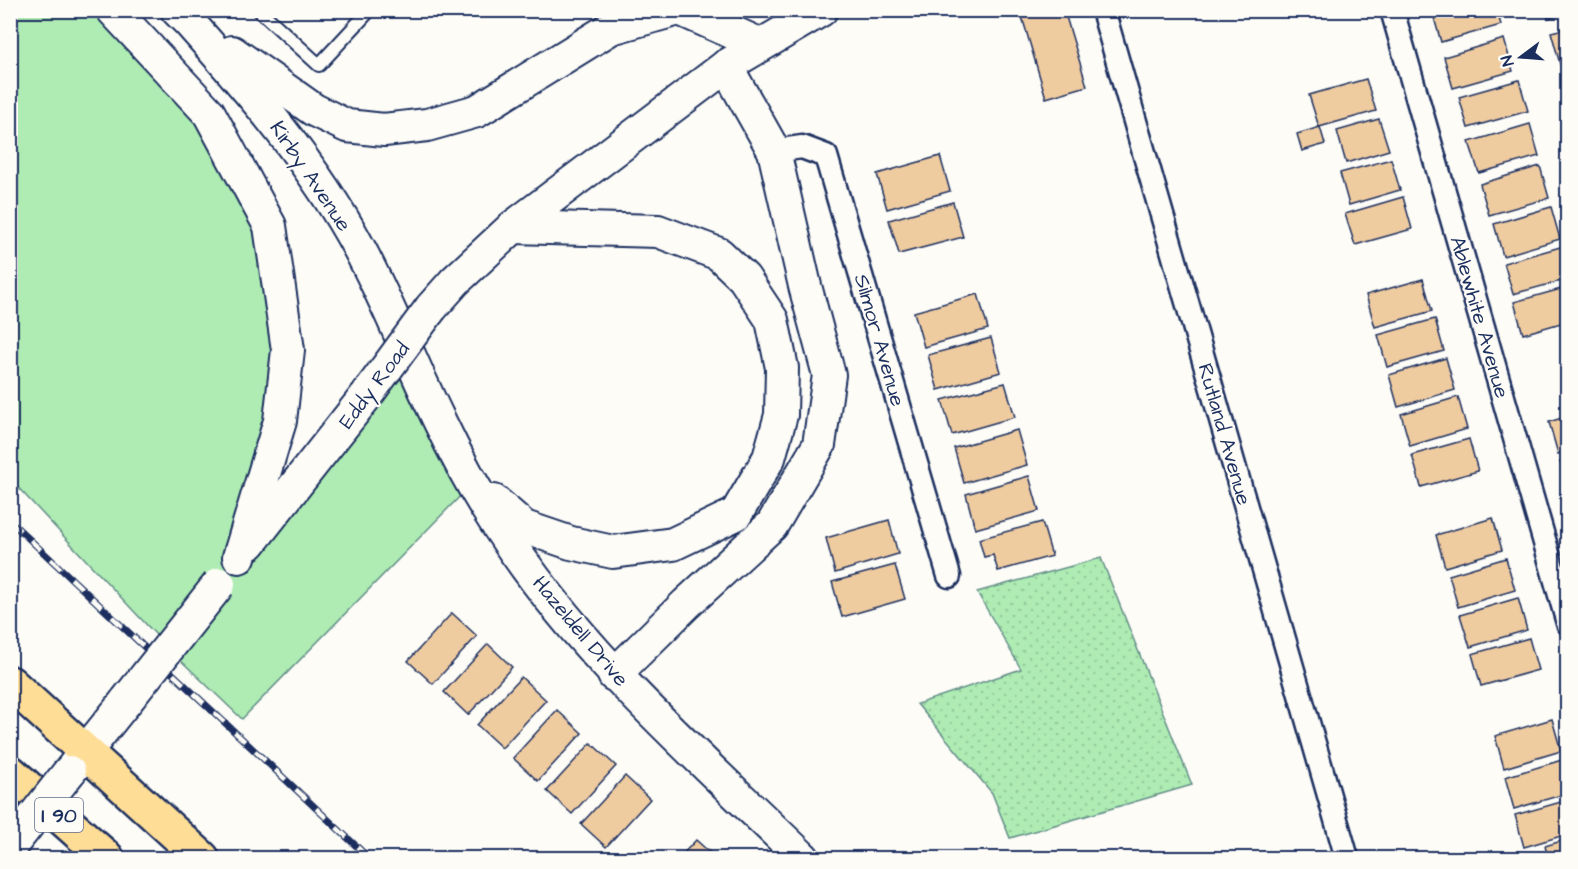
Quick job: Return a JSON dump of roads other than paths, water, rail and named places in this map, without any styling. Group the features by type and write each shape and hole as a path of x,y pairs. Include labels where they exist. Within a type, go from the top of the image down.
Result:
{"highway":[{"path":"10,683 78,761 202,858"},
{"name":"I 90","path":"10,772 107,858"}],"street":[{"path":"112,10 208,113 270,226 288,350 280,421 239,557"},
{"path":"183,16 314,110 347,126 384,130 427,125 477,111 611,28 675,10"},
{"path":"682,10 761,45"},
{"name":"Eddy Road","path":"10,847 366,396 431,308 455,281 513,227 726,66 821,10"},
{"name":"Rutland Avenue","path":"1103,10 1347,858"},
{"name":"Ablewhite Avenue","path":"1392,10 1568,623"},
{"name":"Kirby Avenue","path":"183,16 268,112 321,185 359,248 414,362"},
{"path":"614,675 686,604 772,525 819,445 829,375 805,286 774,151 726,66"},
{"name":"Silmor Avenue","path":"774,151 802,147 826,156 949,576"},
{"path":"513,227 658,231 719,254 744,278 772,320 782,368 781,415 770,458 686,604"},
{"name":"Hazeldell Drive","path":"414,362 439,420 472,483 498,526 549,599 614,675 803,858"},
{"path":"472,483 524,527 571,543 613,552 673,544 736,514"}],"lane":[{"path":"259,10 319,65 370,10"}],"railway":[{"path":"10,521 369,858"}]}
